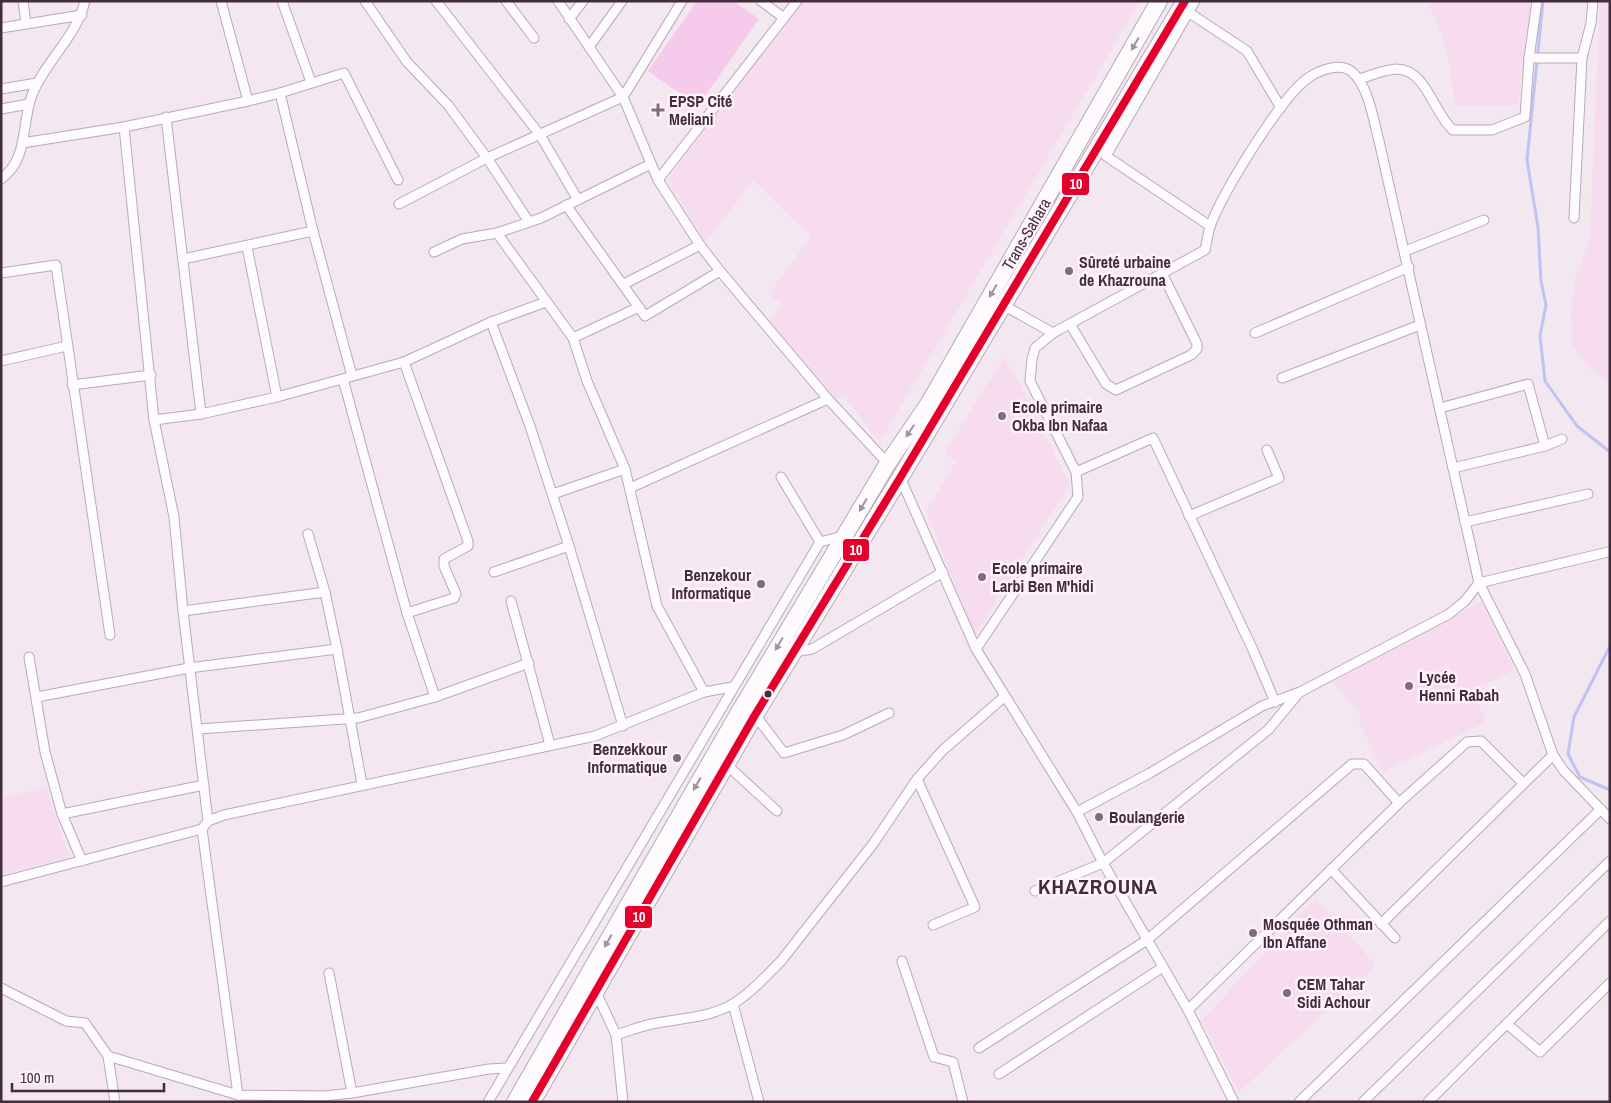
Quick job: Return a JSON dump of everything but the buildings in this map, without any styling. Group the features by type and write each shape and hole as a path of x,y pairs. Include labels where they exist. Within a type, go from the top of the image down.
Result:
{"highway":[{"name":"Trans-Sahara","path":"515,1102 738,714 888,463 929,403 1159,1"},
{"path":"532,1102 755,715 1186,7"}],"street":[{"path":"23,1 26,24"},
{"path":"1,179 10,173 19,160 29,104 37,83 72,35 82,15 85,1"},
{"path":"221,1 248,101"},
{"path":"282,1 312,82"},
{"path":"365,1 407,62 448,105 487,158 529,222"},
{"path":"436,1 540,135 578,200"},
{"path":"506,1 534,38"},
{"path":"558,1 623,97 658,180 700,244 720,271 828,399 900,478 976,649 1004,698 1077,812 1147,940 1188,1010 1234,1102"},
{"path":"570,18 583,1"},
{"path":"589,47 622,1"},
{"path":"398,204 487,158 623,97 682,1"},
{"path":"761,1 784,18"},
{"path":"658,180 797,1"},
{"path":"1195,1 1186,7 1106,156 1210,226"},
{"path":"1359,79 1396,69 1411,72 1421,82 1445,123 1453,130 1492,130 1525,117 1528,58 1536,1"},
{"path":"1574,218 1582,58 1591,23 1593,1"},
{"path":"1186,7 1247,51 1281,108"},
{"path":"1,28 82,15"},
{"path":"1528,58 1582,58"},
{"path":"976,649 1078,497 1076,472 1030,381 1032,359 1036,348 1053,333 1205,250 1210,226 1226,193 1281,108 1308,79 1328,69 1339,67 1349,69 1359,79 1379,140 1479,583 1525,674 1553,754 1564,771 1610,819"},
{"path":"22,143 124,127 248,101 344,73 398,180"},
{"path":"1,89 37,83"},
{"path":"280,93 347,378 407,613 434,697"},
{"path":"1,110 29,104"},
{"path":"166,117 201,414"},
{"path":"124,127 154,420 174,517 189,668 208,821"},
{"path":"434,252 462,239 496,233 529,222 651,164"},
{"path":"566,205 645,316 720,271"},
{"path":"1405,251 1484,220"},
{"path":"183,259 247,247 313,231"},
{"path":"496,233 573,338 587,381 625,469 657,606 704,692"},
{"path":"624,284 700,244"},
{"path":"247,247 277,397"},
{"path":"1,274 56,265 110,635"},
{"path":"1256,333 1409,267"},
{"path":"1070,324 1111,388 1120,389 1191,355 1197,349 1197,344 1162,273"},
{"path":"154,420 201,414 277,397 404,362 491,322 546,302"},
{"path":"1003,305 1053,333"},
{"path":"573,338 639,307"},
{"path":"491,322 553,494 623,726"},
{"path":"1282,378 1420,325"},
{"path":"1,361 67,346"},
{"path":"404,362 468,541 468,546 464,550 445,558 443,561 456,594 454,598 407,613"},
{"path":"72,385 151,376"},
{"path":"1440,408 1528,384 1545,446"},
{"path":"630,488 828,399"},
{"path":"1076,472 1153,438 1253,650 1275,702"},
{"path":"1453,468 1545,446 1562,439"},
{"path":"1189,516 1279,478 1267,450"},
{"path":"553,494 625,469"},
{"path":"781,477 820,542"},
{"path":"1465,522 1588,494"},
{"path":"308,534 325,592 362,784"},
{"path":"488,1102 506,1068 820,542 844,536"},
{"path":"494,572 569,546"},
{"path":"1077,812 1150,773 1262,706 1300,692 1449,614 1479,583 1608,552"},
{"path":"793,652 812,649 943,572"},
{"path":"183,611 325,592"},
{"path":"511,601 550,745"},
{"path":"37,697 189,668 337,649"},
{"path":"29,657 45,752 62,814 82,861"},
{"path":"198,729 350,718 434,697 529,663"},
{"path":"1,882 202,829 208,821 224,815 362,784 595,736 704,692 732,687"},
{"path":"1035,891 1104,862 1268,730 1300,692"},
{"path":"616,1035 655,1023 691,1020 733,1004 780,962 873,844 917,779 943,750 1004,698"},
{"path":"755,715 784,753 843,735 889,713"},
{"path":"1188,1010 1399,803 1467,742 1481,741 1523,783"},
{"path":"1381,924 1553,754"},
{"path":"979,1048 1147,940 1352,764 1364,764 1399,803"},
{"path":"727,765 777,811"},
{"path":"917,779 975,907 933,925"},
{"path":"62,814 204,785"},
{"path":"1299,1102 1601,809"},
{"path":"202,829 238,1095"},
{"path":"1363,1102 1610,861"},
{"path":"1331,869 1396,938"},
{"path":"1428,1102 1610,921"},
{"path":"902,961 934,1057 953,1062 963,1102"},
{"path":"999,1074 1163,967"},
{"path":"329,973 352,1093"},
{"path":"1507,1024 1540,1052 1610,983"},
{"path":"1,988 66,1021 85,1023 108,1056 114,1101"},
{"path":"596,992 616,1035 623,1102"},
{"path":"733,1004 759,1102"},
{"path":"108,1056 238,1095 325,1096 352,1093 489,1068 506,1068"}],"shaded area":[{"path":"697,1 733,1 759,19 698,106 648,71"},
{"path":"802,1 1140,1 880,441 844,397 836,398 768,324 782,304 769,294 811,236 753,180 706,242 667,180"},
{"path":"1426,1 1531,1 1518,105 1455,106 1448,55 1436,19"},
{"path":"1600,1 1610,1 1610,383 1590,368 1572,345 1571,310 1575,280 1590,238"},
{"path":"1004,358 1018,380 1070,484 975,634 926,512 956,462 944,453"},
{"name":"Lycée Henni Rabah","path":"1482,601 1514,670 1472,691 1486,722 1383,772 1358,719 1362,716 1333,682"},
{"path":"46,787 69,857 1,875 1,798"},
{"name":"CEM Tahar Sidi Achour","path":"1315,899 1376,965 1239,1092 1201,1021"}],"waterway":[{"path":"1543,1 1527,160 1538,227 1541,281 1546,305 1540,336 1545,381 1577,426 1610,452"},
{"path":"1610,646 1574,717 1568,754 1580,777 1610,790"}],"transit line":[{"name":"10","path":"532,1102 755,715 900,478 1185,1"}],"place":[{"name":"EPSP Cité Meliani","path":"658,110"},
{"name":"Sûreté urbaine de Khazrouna","path":"1069,271"},
{"name":"Ecole primaire Okba Ibn Nafaa","path":"1002,416"},
{"name":"Ecole primaire Larbi Ben M'hidi","path":"982,577"},
{"name":"Benzekour Informatique","path":"761,584"},
{"name":"Lycée Henni Rabah","path":"1409,686"},
{"name":"Benzekkour Informatique","path":"677,758"},
{"name":"Boulangerie","path":"1099,817"},
{"name":"Mosquée Othman Ibn Affane","path":"1253,933"},
{"name":"CEM Tahar Sidi Achour","path":"1287,993"}],"district":[{"name":"KHAZROUNA","path":"1098,886"}]}
